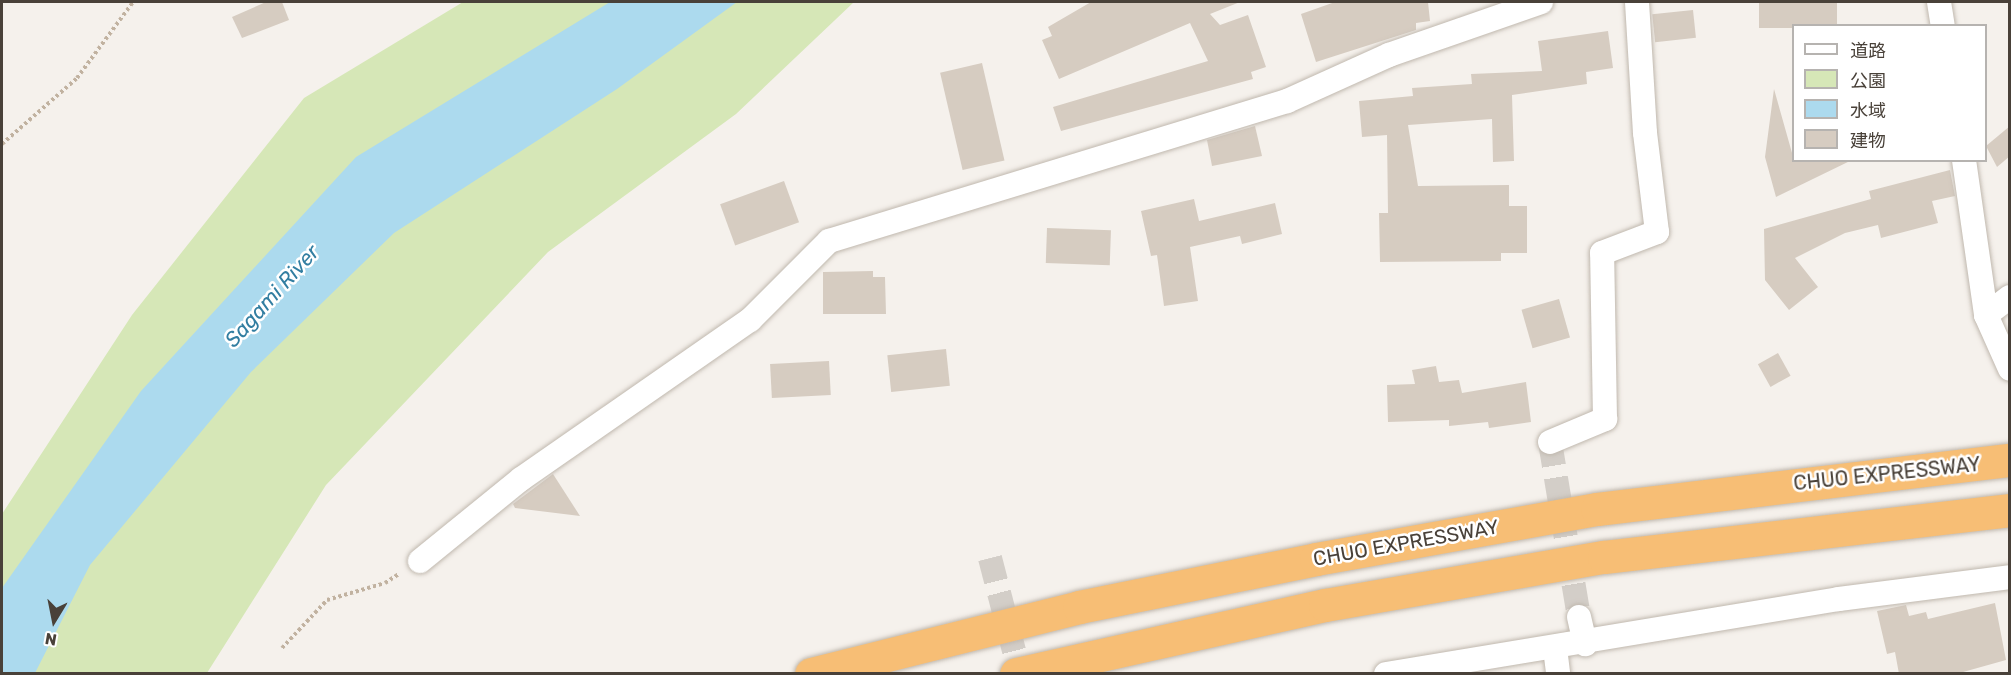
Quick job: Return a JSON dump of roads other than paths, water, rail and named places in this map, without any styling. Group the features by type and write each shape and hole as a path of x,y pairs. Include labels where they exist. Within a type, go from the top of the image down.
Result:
{"highway":[{"name":"CHUO EXPRESSWAY","path":"811,674 1079,607 1328,557 1597,509 2010,460"},
{"path":"1016,674 1325,605 1604,557 2010,510"}],"street":[{"path":"420,561 521,479 750,320 829,241 1287,101 1389,55 1542,2"},
{"path":"1551,442 1605,419 1602,253 1657,232 1644,133 1637,2"},
{"path":"1939,2 1943,24"},
{"path":"1964,162 1986,315 2010,369"},
{"path":"1986,315 2010,297"},
{"path":"1386,674 1585,644 1839,599 2010,577"},
{"path":"1579,617 1585,644"},
{"path":"1555,648 1558,674"}],"water":[{"name":"Sagami River","path":"610,2 737,2 617,89 394,233 251,372 90,565 35,673 2,673 2,588 141,391 356,157"}],"tunnel":[{"path":"1550,442 1579,617"},
{"path":"990,558 1020,674"}]}
